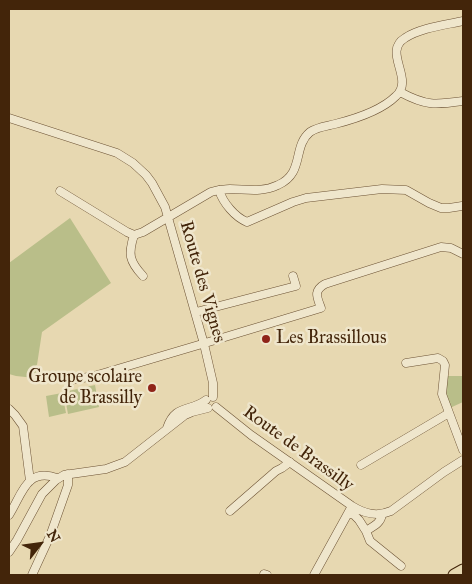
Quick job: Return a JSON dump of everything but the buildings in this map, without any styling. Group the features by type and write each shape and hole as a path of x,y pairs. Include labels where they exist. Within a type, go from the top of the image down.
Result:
{"highway":[{"path":"454,575 463,570"}],"street":[{"path":"463,21 416,32 401,41 396,53 403,80 400,92 417,100 432,104 441,105 463,101"},
{"name":"Route des Vignes","path":"211,403 213,383 204,344 168,217 206,194 219,190 263,190 283,183 294,171 304,140 311,131 322,126 362,116 392,100 400,92"},
{"path":"9,118 122,156 138,168 152,184 165,207 168,217 140,234 134,235 60,191"},
{"path":"219,190 222,198 234,212 247,222 300,200 382,189 406,190 441,208 462,206"},
{"path":"134,235 130,257 134,265 144,276"},
{"path":"71,380 94,376 321,308 317,291 325,284 440,247 451,248 463,254"},
{"path":"196,312 296,286 293,276"},
{"path":"406,363 438,358 443,361 442,394 463,450"},
{"path":"9,552 42,494 58,478 68,474 102,470 120,464 167,429 175,414 184,409 211,403"},
{"name":"Route de Brassilly","path":"211,403 351,510 375,515 382,514"},
{"path":"9,409 23,426 30,481"},
{"path":"361,465 450,413"},
{"path":"366,531 379,523 382,514 396,508 463,460"},
{"path":"230,511 276,471 290,462"},
{"path":"32,575 50,536 68,486 68,474"},
{"path":"9,515 21,492 30,481 47,475 58,478"},
{"path":"314,575 351,510 366,531 370,541 401,566"}],"green space":[{"path":"70,218 111,283 42,332 35,378 9,374 9,263"},
{"path":"447,376 463,376 463,402 452,407 450,407 444,395"},
{"path":"95,385 99,407 68,414 64,392"},
{"path":"62,393 66,413 49,417 46,396"}],"place":[{"name":"Les Brassillous","path":"266,339"},
{"name":"Groupe scolaire de Brassilly","path":"152,388"}]}
